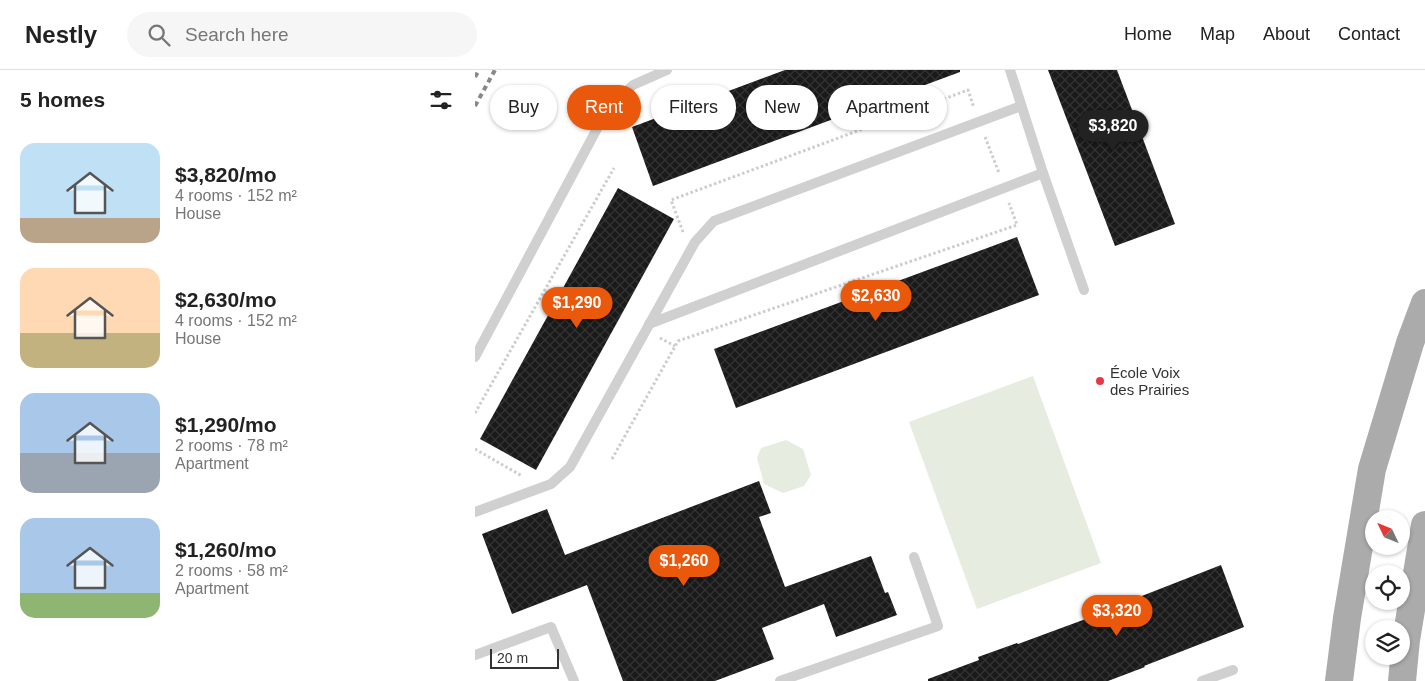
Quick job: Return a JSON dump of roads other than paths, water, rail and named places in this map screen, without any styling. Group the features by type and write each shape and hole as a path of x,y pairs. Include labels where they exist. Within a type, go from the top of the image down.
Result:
{"main road":[{"path":"1339,681 1347,618 1372,469 1410,342 1425,303"},
{"path":"1402,681 1406,640 1425,525"}],"lane":[{"path":"475,357 607,110 633,85 667,70"},
{"path":"1010,70 1043,174 1085,290"},
{"path":"475,512 551,484 570,467 695,242 714,221 1021,106"},
{"path":"649,324 1043,174"},
{"path":"780,681 938,626 914,557"},
{"path":"475,655 551,626 574,681"},
{"path":"1202,681 1233,670"}],"railway":[{"path":"475,77 479,70"},
{"path":"475,106 495,70"}],"place":[{"name":"École Voix des Prairies","path":"1100,381"}]}
